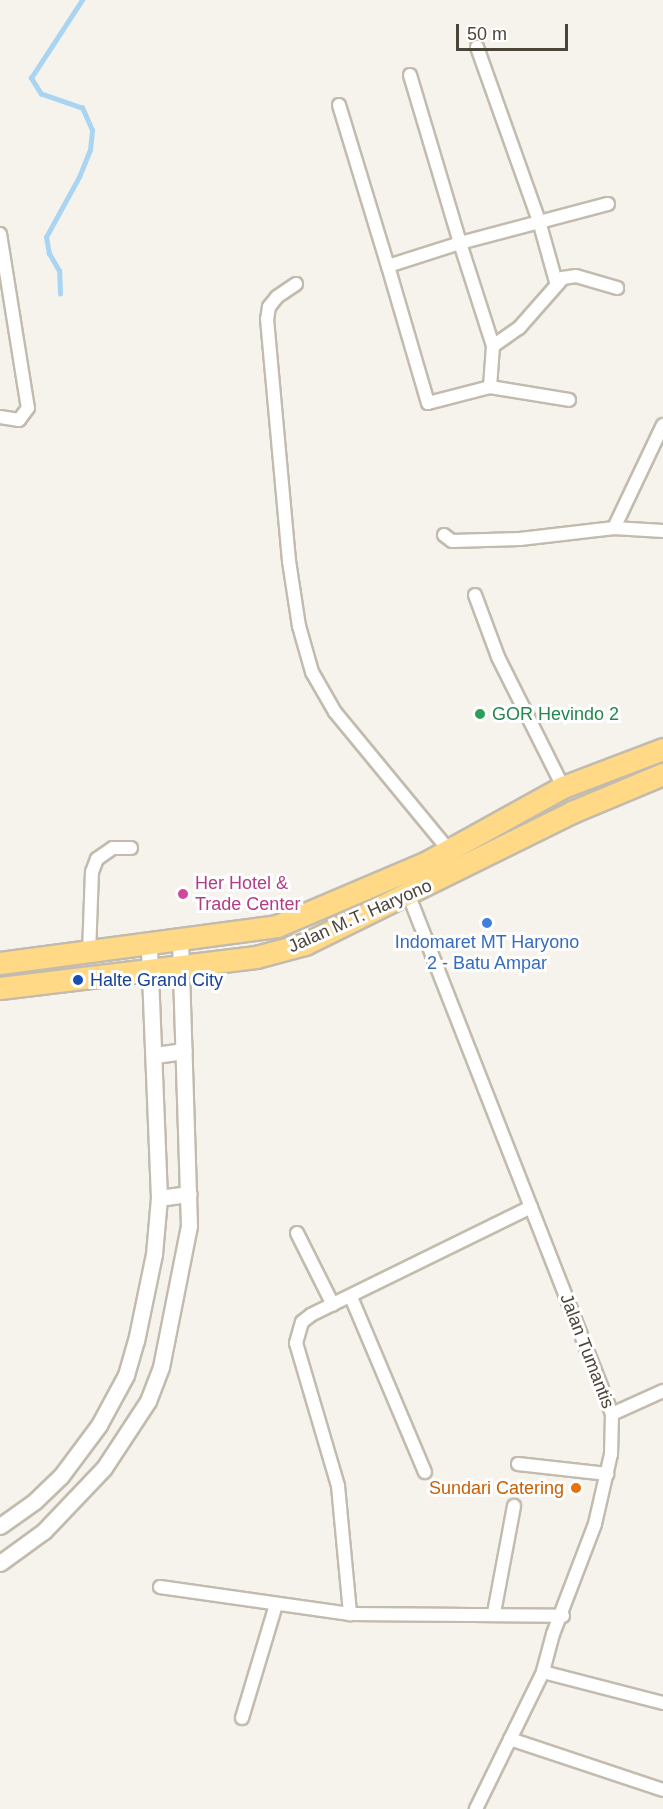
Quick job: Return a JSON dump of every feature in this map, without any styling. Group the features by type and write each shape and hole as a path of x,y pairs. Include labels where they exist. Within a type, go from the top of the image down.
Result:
{"highway":[{"name":"Jalan M.T. Haryono","path":"0,963 180,941 277,926 368,889 450,849 563,787 663,750"},
{"name":"Jalan M.T. Haryono","path":"0,988 256,957 298,946 409,896 604,796 663,774"}],"street":[{"path":"477,47 539,221 556,282"},
{"path":"410,75 460,243 494,346 490,387"},
{"path":"339,105 428,403 490,387 569,400"},
{"path":"388,266 460,243 608,204"},
{"path":"0,234 28,408 19,420 0,417"},
{"path":"494,346 519,328 556,282 576,276 617,288"},
{"path":"296,284 277,297 269,307 267,319 289,561 299,626 312,672 352,737 450,849 461,868"},
{"path":"614,528 663,425"},
{"path":"444,535 453,541 520,539 614,528 663,531"},
{"path":"474,596 498,657 563,787"},
{"path":"89,953 92,873 97,859 113,848 131,848"},
{"name":"Jalan Tumantis","path":"409,896 612,1414 607,1474 595,1524 563,1616 553,1634 543,1672 476,1809"},
{"path":"0,1563 75,1504 104,1468 148,1401 161,1367 181,1283 189,1226 180,941"},
{"path":"0,1526 36,1501 61,1476 115,1399 139,1332 154,1254 159,1198 149,945"},
{"path":"155,1054 184,1051"},
{"path":"159,1198 189,1194"},
{"path":"350,1614 338,1486 296,1343 302,1322 531,1207"},
{"path":"297,1233 333,1305"},
{"path":"351,1297 425,1472"},
{"path":"612,1414 663,1391"},
{"path":"518,1464 607,1474"},
{"path":"494,1613 514,1506"},
{"path":"160,1587 350,1614 494,1613 563,1616"},
{"path":"242,1718 276,1605"},
{"path":"543,1672 663,1703"},
{"path":"510,1739 663,1790"}],"waterway":[{"path":"60,294 59,271 49,254 46,237 79,177 90,150 92,130 82,108 41,94 31,78 82,0"}],"place":[{"name":"GOR Hevindo 2","path":"480,714"},
{"name":"Her Hotel & Trade Center","path":"183,894"},
{"name":"Indomaret MT Haryono 2 - Batu Ampar","path":"487,923"},
{"name":"Halte Grand City","path":"78,980"},
{"name":"Sundari Catering","path":"576,1488"}]}
